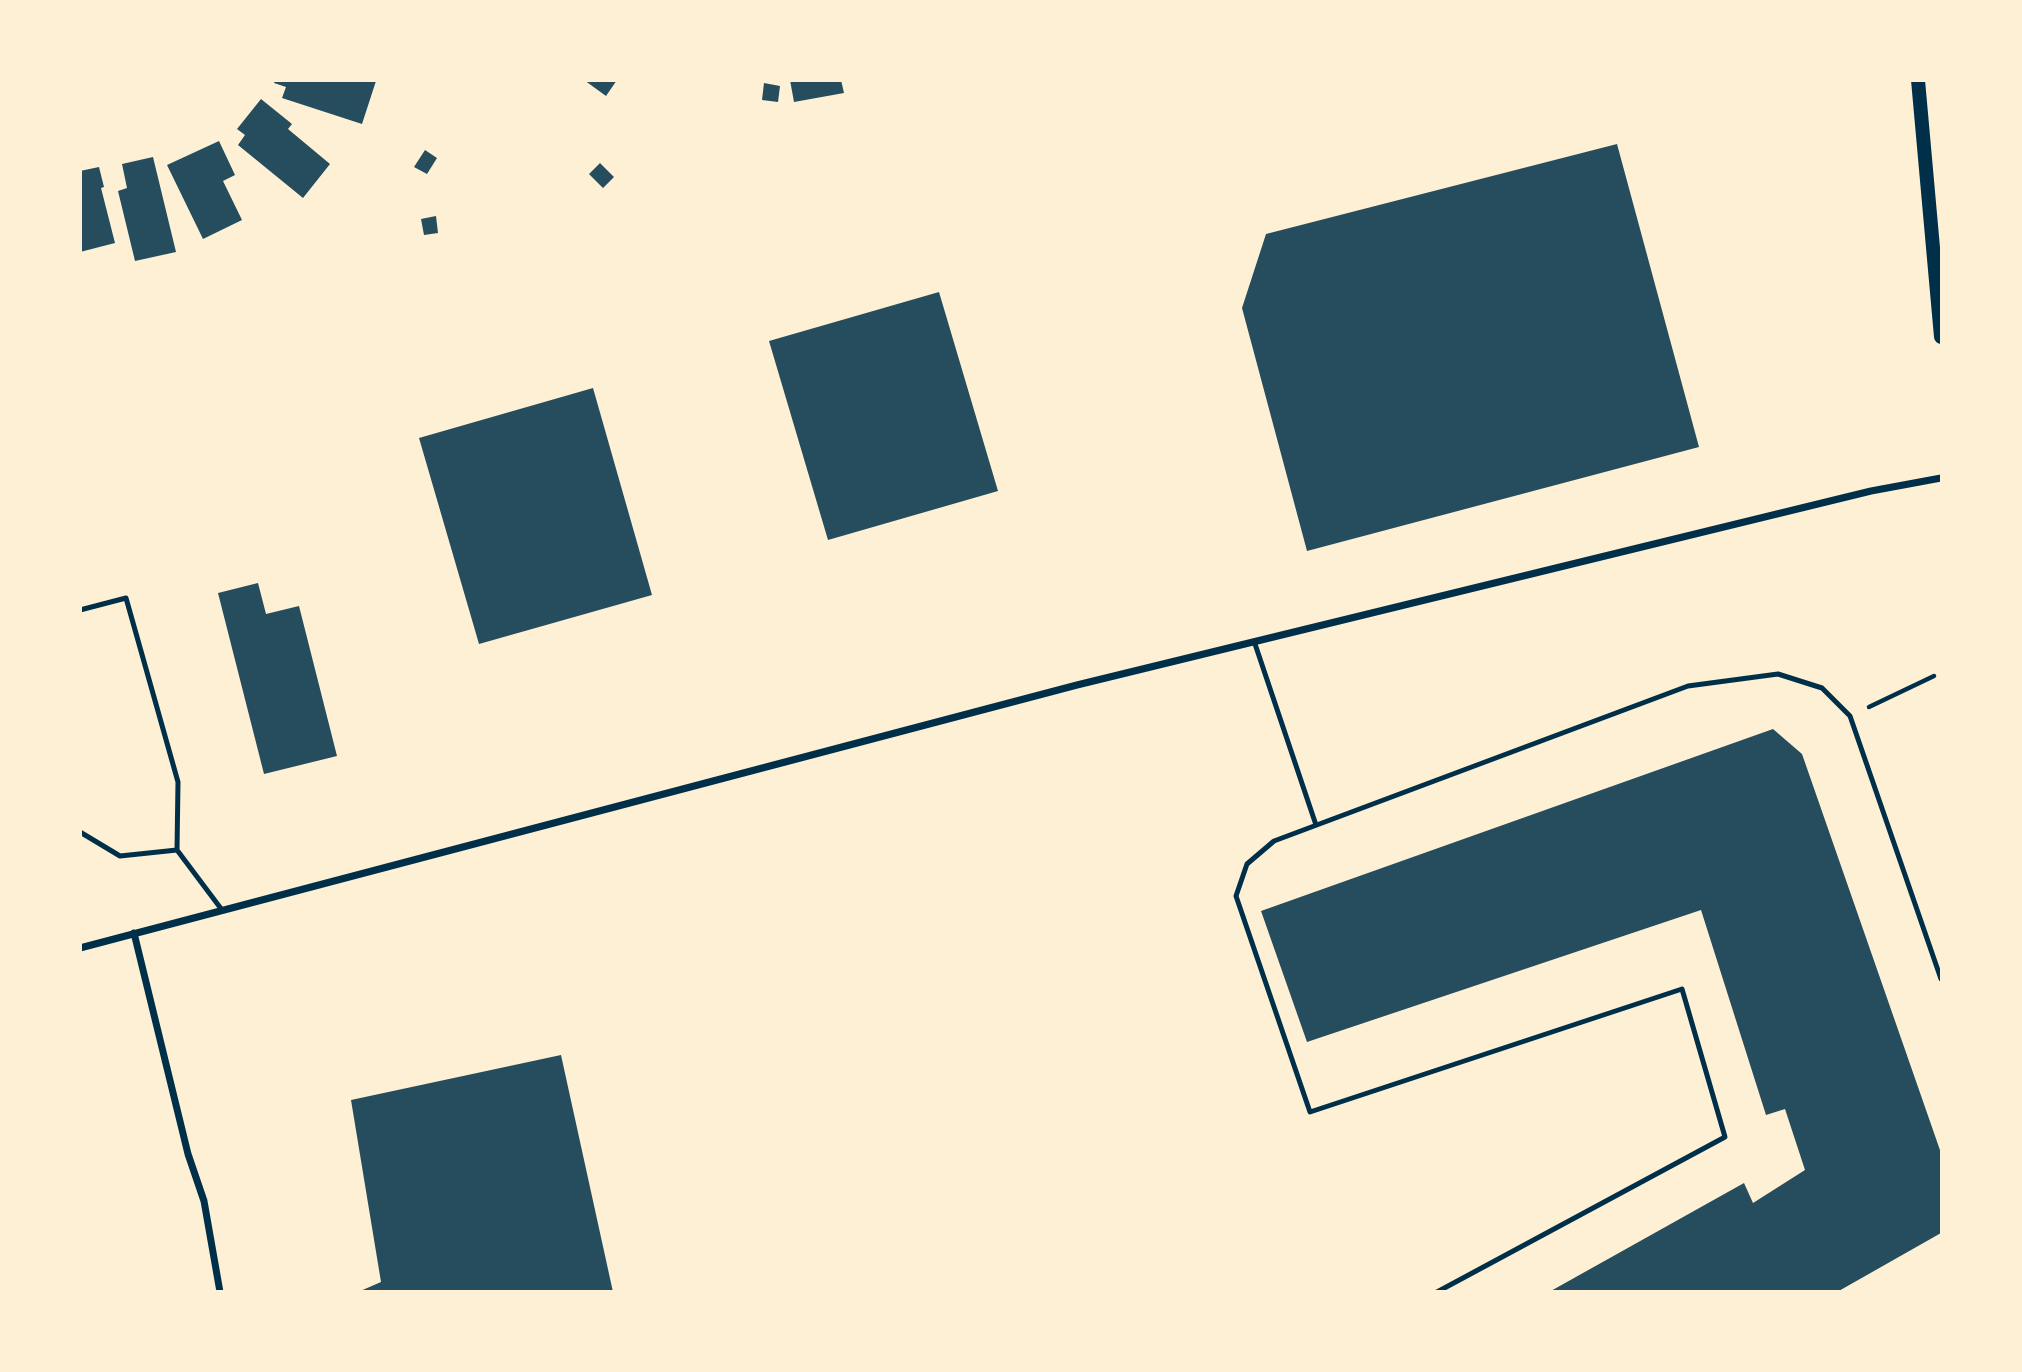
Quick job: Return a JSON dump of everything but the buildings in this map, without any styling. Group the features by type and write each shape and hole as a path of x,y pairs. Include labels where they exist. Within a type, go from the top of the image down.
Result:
{"main road":[{"path":"1918,80 1941,337"}],"street":[{"path":"80,948 1063,688 1871,491 1941,478"},
{"path":"134,933 188,1154 204,1200 220,1292"}],"lane":[{"path":"80,611 126,598 178,782 177,849 222,910"},
{"path":"1254,641 1316,825"},
{"path":"1437,1292 1725,1137 1682,989 1310,1112 1236,896 1247,864 1274,841 1688,686 1778,674 1822,688 1850,716 1941,979"},
{"path":"80,832 120,856 177,849"}],"path":[{"path":"1850,716 1934,676"}]}
